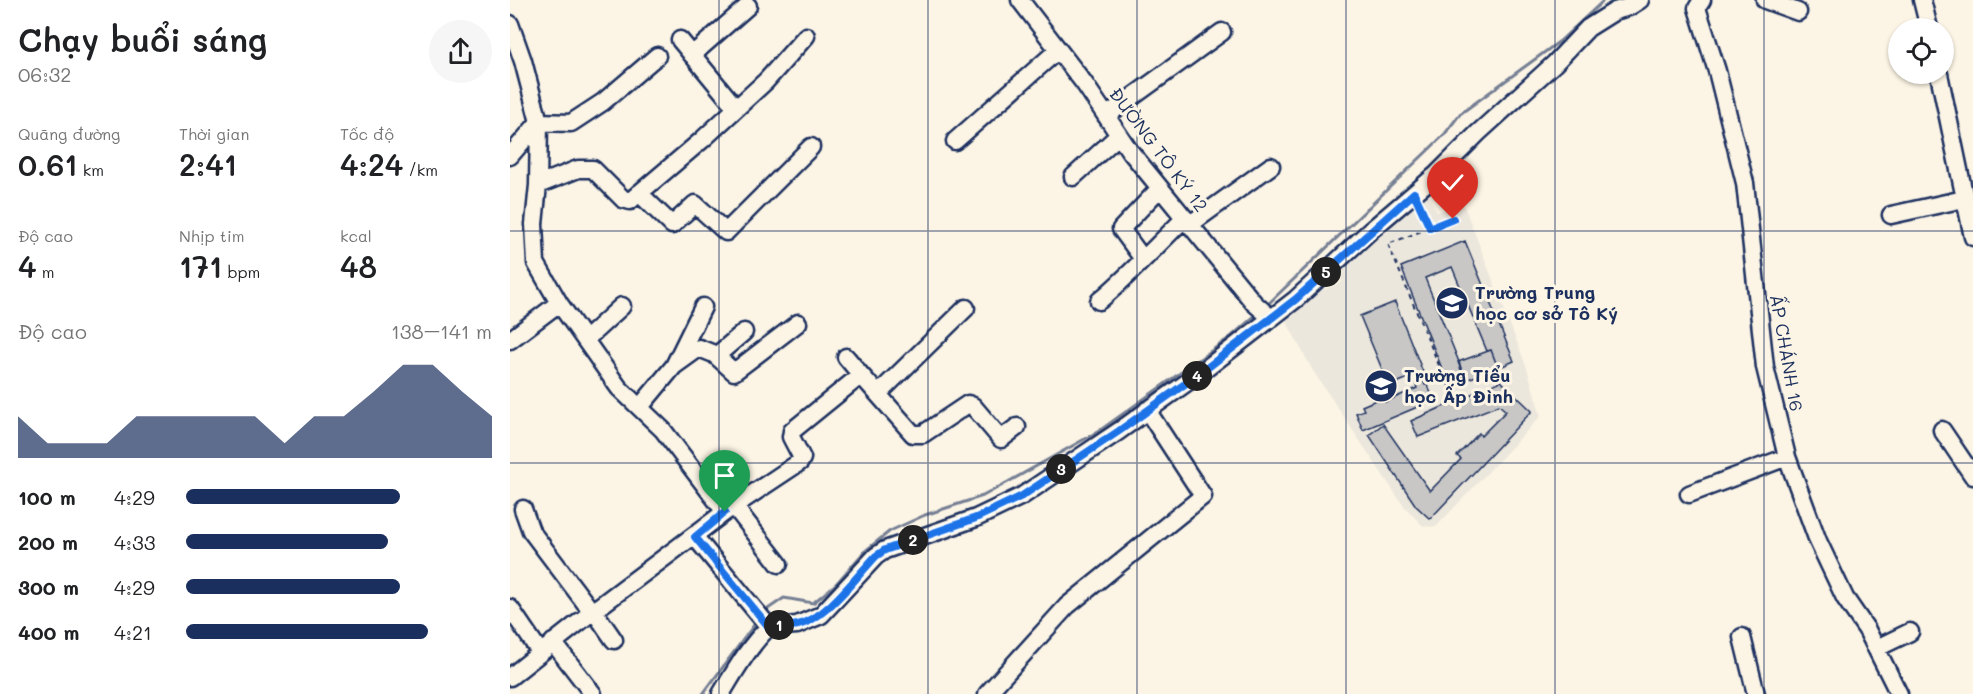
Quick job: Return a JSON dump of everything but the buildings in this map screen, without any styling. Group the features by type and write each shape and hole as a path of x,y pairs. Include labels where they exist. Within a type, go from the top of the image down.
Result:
{"street":[{"name":"ĐƯỜNG TÔ KÝ 12","path":"1020,0 1160,188 1264,311"},
{"path":"695,537 764,621 797,625 821,615 876,556 885,550 976,518 1022,496 1203,371 1264,311 1296,299 1554,64 1588,28 1615,11 1629,7 1640,0"},
{"name":"ẤP CHÁNH 16","path":"1702,0 1697,8 1717,71 1745,183 1765,367 1787,458 1818,541 1845,598 1877,648 1899,694"},
{"path":"1765,0 1798,12"},
{"path":"1922,0 1926,18"},
{"path":"692,55 748,6"},
{"path":"510,24 523,61 539,122 538,185 534,224 536,263 559,303 619,388 663,430 779,564"},
{"path":"1106,116 1222,32"},
{"path":"538,185 578,169 593,169 623,199 630,201 765,81 806,36"},
{"path":"680,40 736,108"},
{"path":"955,141 1058,50"},
{"path":"539,122 571,123 603,102 657,56"},
{"path":"1941,84 1973,237"},
{"path":"510,156 539,122"},
{"path":"1073,177 1119,135"},
{"path":"639,193 672,225 695,204 726,232 811,147"},
{"path":"1099,301 1127,278 1143,259 1187,221 1271,166"},
{"path":"1143,259 1121,229 1160,188"},
{"path":"1891,215 1964,199"},
{"path":"510,340 559,303"},
{"path":"585,340 622,306"},
{"path":"640,407 674,366 703,307"},
{"path":"878,394 966,308"},
{"path":"674,366 699,348 716,356 734,372 798,323"},
{"path":"716,356 744,332"},
{"path":"846,357 914,434 923,434 969,404 1001,440 1017,427"},
{"path":"510,677 593,611 730,509 800,462 802,459 791,437 792,431 861,375"},
{"path":"987,694 1067,606 1203,496 1147,410"},
{"path":"1942,430 1973,476"},
{"path":"1689,494 1787,458"},
{"path":"523,508 531,531 614,640"},
{"path":"510,608 593,694"},
{"path":"721,694 761,634 764,621"},
{"path":"1877,648 1910,632"},
{"path":"1742,637 1756,694"}],"path":[{"path":"1414,193 1430,228"},
{"path":"1446,382 1388,243 1453,219"}],"shaded area":[{"name":"Trường Tiểu học Ấp Đình","path":"1428,194 1437,212 1463,203 1527,368 1541,416 1436,527 1423,526 1403,505 1313,371 1283,315 1305,297 1342,282 1337,270"}],"waterway":[{"path":"1266,306 1444,135 1460,114 1560,41 1604,0"},
{"path":"765,611 784,598 813,603 835,585 864,552 890,531 925,515 983,496 1099,431 1232,336 1257,314"},
{"path":"703,694 757,621"}],"place":[{"name":"Trường Trung học cơ sở Tô Ký","path":"1452,303"},
{"name":"Trường Tiểu học Ấp Đình","path":"1381,386"}],"route":[{"path":"725,512 695,537 769,627 797,625 811,621 821,615 876,556 885,550 976,518 1022,496 1119,431 1203,371 1296,299 1414,193 1430,228 1453,219"}]}
